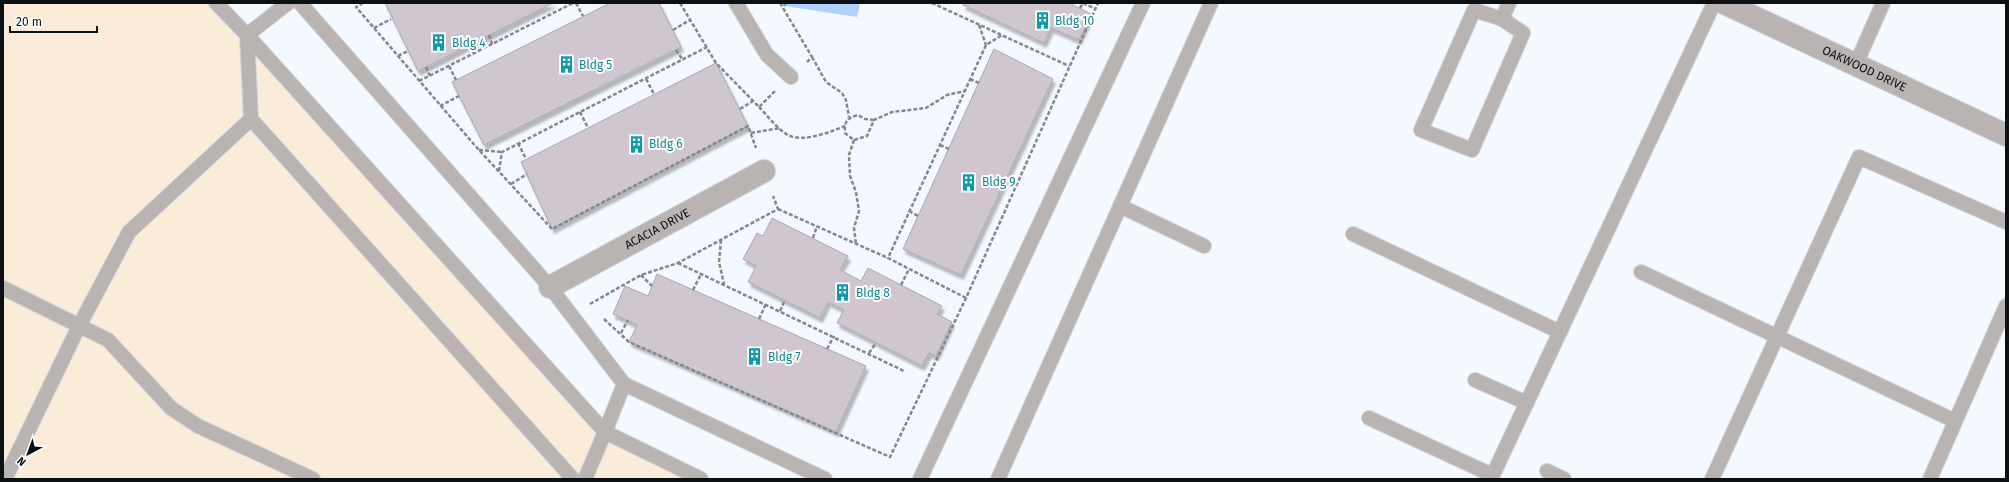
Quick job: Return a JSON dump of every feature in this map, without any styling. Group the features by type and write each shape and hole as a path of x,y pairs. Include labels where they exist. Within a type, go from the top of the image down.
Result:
{"street":[{"name":"OAKWOOD DRIVE","path":"1724,3 2006,135"},
{"name":"ACACIA DRIVE","path":"550,287 764,171"}],"lane":[{"path":"216,3 247,35 605,432 701,479"},
{"path":"247,35 288,3"},
{"path":"300,3 550,287 624,384 825,479"},
{"path":"736,3 766,55 791,77"},
{"path":"920,479 1142,3"},
{"path":"998,479 1210,3"},
{"path":"1502,19 1509,3"},
{"path":"1369,418 1491,477 1714,3"},
{"path":"1856,64 1882,3"},
{"path":"1474,10 1502,19 1523,33 1472,150 1421,130 1474,10"},
{"path":"247,35 251,119 573,479"},
{"path":"5,479 79,326 128,232 251,119"},
{"path":"1712,479 1858,157 2006,222"},
{"path":"1120,206 1204,246"},
{"path":"1353,234 1560,332"},
{"path":"1641,272 1955,421"},
{"path":"3,288 108,340 171,408 191,422 313,479"},
{"path":"1930,479 2006,306"},
{"path":"1475,380 1527,403"},
{"path":"585,479 624,384"},
{"path":"1547,471 1564,479"}],"path":[{"path":"363,3 356,6 478,150 552,229 748,126 778,209 888,258 966,298"},
{"path":"419,81 574,3 583,16"},
{"path":"932,3 1070,66"},
{"path":"1080,8 1082,3 1096,9"},
{"path":"599,315 621,333 629,342 890,457 966,298 1098,3"},
{"path":"374,28 391,19"},
{"path":"673,30 690,20"},
{"path":"979,24 986,45"},
{"path":"888,258 986,45 1002,35"},
{"path":"489,36 492,44"},
{"path":"478,150 502,152 707,47"},
{"path":"676,50 682,60"},
{"path":"398,56 408,51"},
{"path":"812,58 826,82 842,93 846,100 849,117 844,126 845,133 854,140"},
{"path":"449,66 456,80"},
{"path":"426,67 430,76"},
{"path":"646,79 654,94"},
{"path":"970,79 979,83"},
{"path":"849,117 858,115 865,119 874,120 892,112 926,108 947,95 965,91"},
{"path":"440,106 459,96"},
{"path":"740,109 753,101"},
{"path":"758,107 788,135 808,137 824,134 844,126"},
{"path":"580,112 588,128"},
{"path":"854,140 867,136 874,120"},
{"path":"751,134 780,128"},
{"path":"854,140 849,155 850,176 856,192 859,211 854,228 856,244"},
{"path":"518,144 526,159"},
{"path":"940,145 949,149"},
{"path":"499,171 502,152"},
{"path":"510,184 527,174"},
{"path":"594,310 588,305 641,275 678,263 778,209"},
{"path":"909,211 918,216"},
{"path":"813,238 817,226"},
{"path":"721,240 719,262 724,284"},
{"path":"678,263 904,370"},
{"path":"901,285 909,269"},
{"path":"693,290 701,274"},
{"path":"641,275 652,286"},
{"path":"780,311 785,300"},
{"path":"759,319 766,304"},
{"path":"621,333 628,320"},
{"path":"826,349 834,336"},
{"path":"869,353 876,343"}],"shaded area":[{"path":"3,3 216,3 605,432 713,479 3,479"}],"water":[{"path":"786,3 860,3 857,17 785,6"}],"building":[{"name":"Bldg 4","path":"385,3 553,3 418,71"},
{"name":"Bldg 5","path":"610,3 659,3 681,47 484,145 452,82"},
{"name":"Bldg 10","path":"964,3 1069,3 1091,14 1079,40 1051,28 1044,43 963,5"},
{"name":"Bldg 9","path":"994,49 1053,79 961,275 903,249"},
{"name":"Bldg 6","path":"716,63 748,126 552,229 521,162"},
{"name":"Bldg 8","path":"772,218 848,256 840,270 861,281 868,268 942,306 937,314 952,322 936,356 929,353 922,366 837,323 844,310 828,302 820,318 748,282 756,266 743,259 757,233 763,236"},
{"name":"Bldg 7","path":"657,274 866,366 836,432 629,342 637,325 613,314 625,286 648,296"}],"place":[{"name":"Bldg 10","path":"1042,21"},
{"name":"Bldg 4","path":"439,43"},
{"name":"Bldg 5","path":"566,65"},
{"name":"Bldg 6","path":"636,144"},
{"name":"Bldg 9","path":"969,182"},
{"name":"Bldg 8","path":"843,293"},
{"name":"Bldg 7","path":"755,357"}]}
